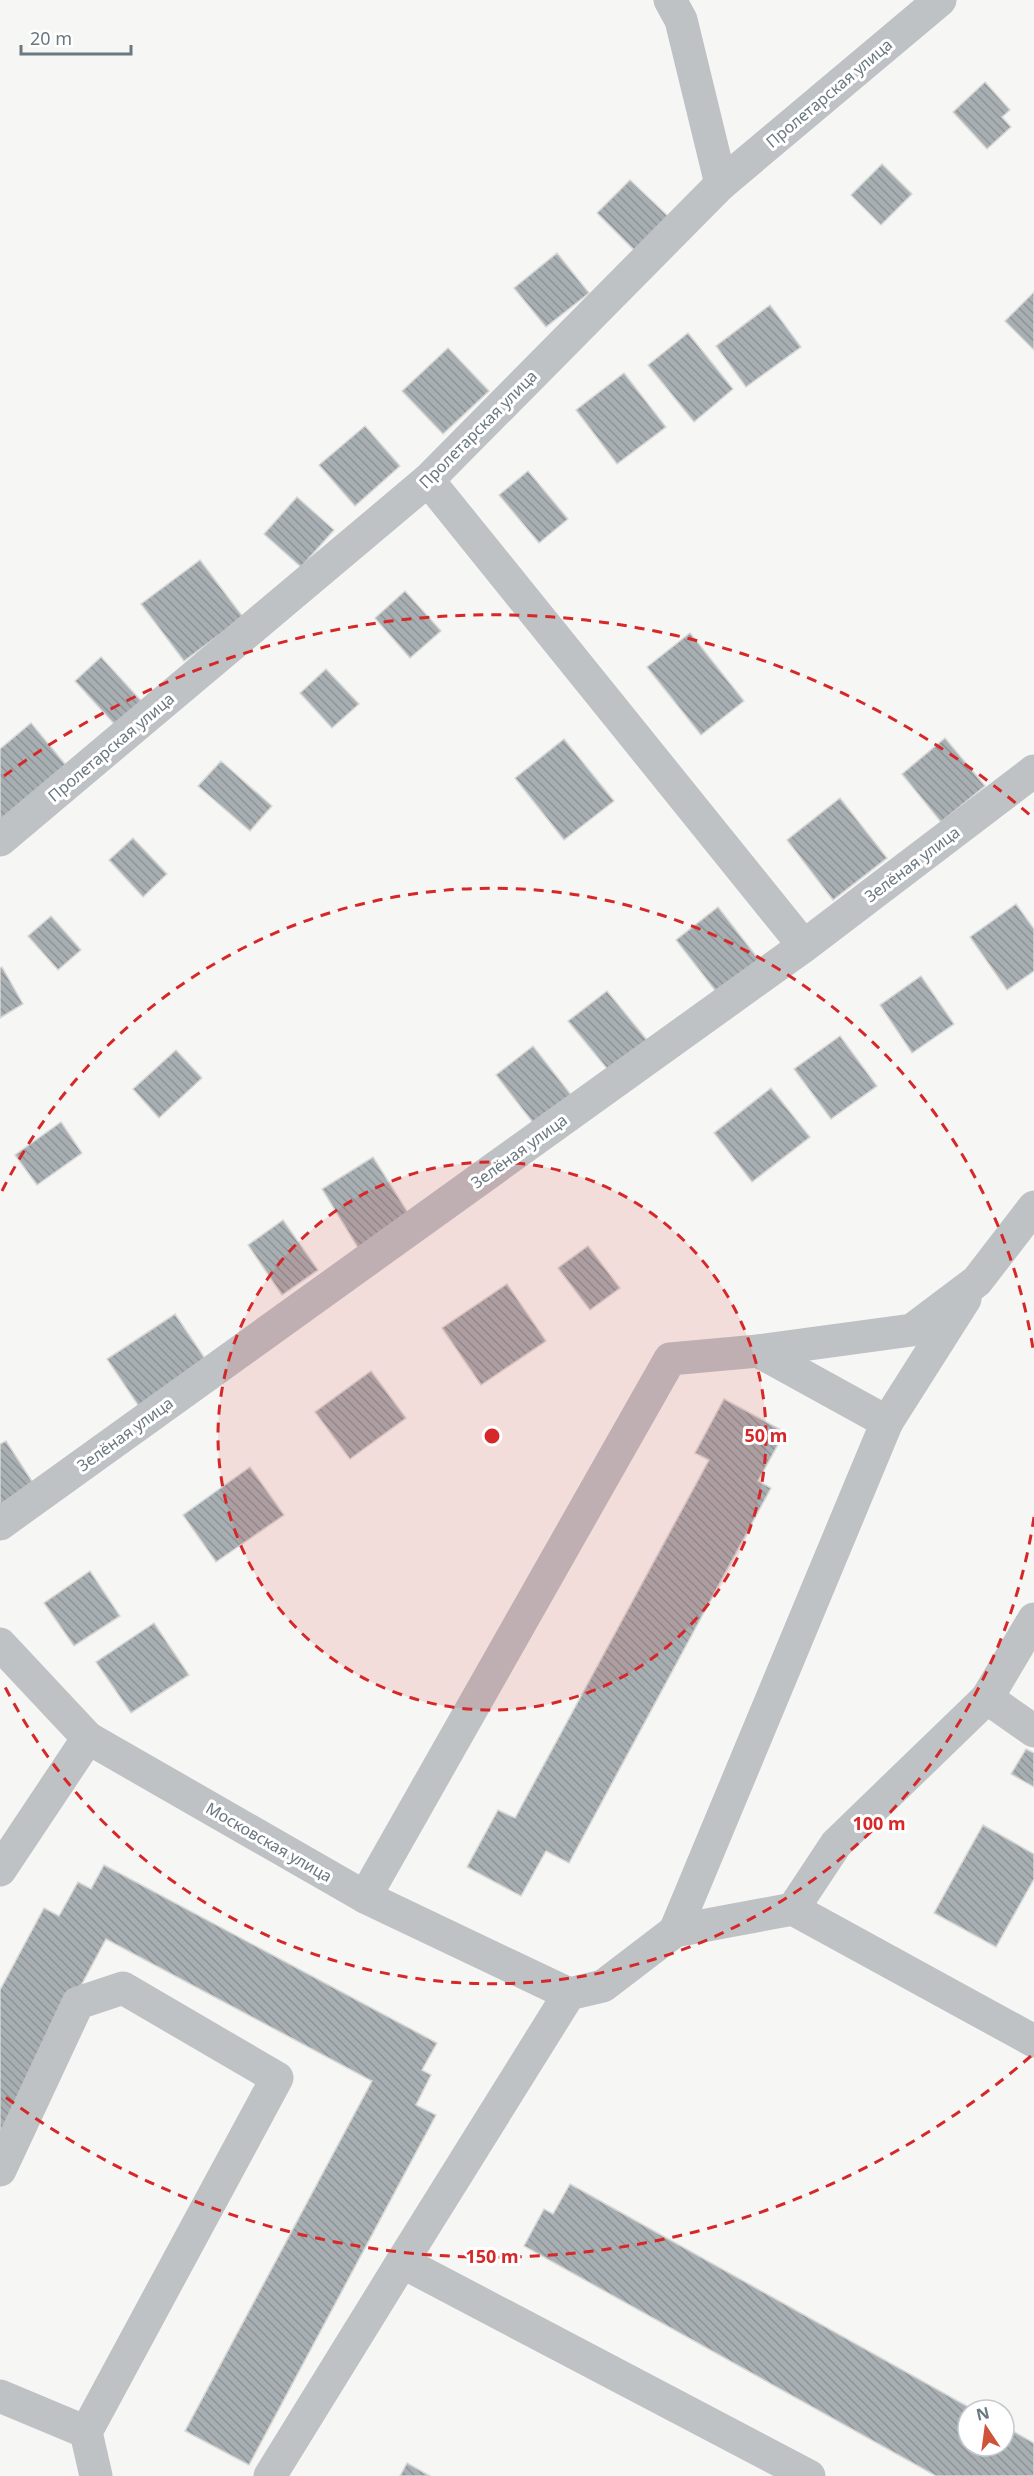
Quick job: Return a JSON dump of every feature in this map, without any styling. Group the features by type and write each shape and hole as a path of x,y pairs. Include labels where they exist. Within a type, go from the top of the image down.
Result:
{"street":[{"path":"670,0 681,20 721,184"},
{"name":"Пролетарская улица","path":"0,840 428,480 721,184 940,0"},
{"path":"428,480 804,946"},
{"name":"Зелёная улица","path":"0,1524 804,946 1034,771"},
{"path":"675,1931 887,1422 977,1281 1034,1207"},
{"path":"364,1897 670,1359 758,1351 912,1330 977,1281"},
{"path":"758,1351 887,1422"},
{"path":"793,1909 836,1844 987,1698 1034,1619"},
{"name":"Московская улица","path":"0,1644 88,1738 364,1897 569,1994"},
{"path":"987,1698 1034,1731"},
{"path":"0,1870 88,1738"},
{"path":"270,2476 569,1994 603,1986 675,1931 793,1909 1034,2042"},
{"path":"0,2170 78,2003 123,1988 277,2078 86,2432 96,2476"},
{"path":"402,2262 810,2476"},
{"path":"0,2396 86,2432"}],"building":[{"path":"985,82 1010,110 1002,117 1011,127 987,149 953,112"},
{"path":"882,164 912,194 881,225 851,195"},
{"path":"630,180 671,219 637,253 597,213"},
{"path":"557,253 589,293 546,327 514,288"},
{"path":"1034,292 1034,350 1005,321"},
{"path":"770,305 801,347 746,387 716,346"},
{"path":"688,333 733,389 694,422 648,365"},
{"path":"448,348 489,391 443,434 402,391"},
{"path":"624,373 666,427 617,464 576,410"},
{"path":"365,426 400,466 355,506 319,465"},
{"path":"528,471 568,519 539,543 499,495"},
{"path":"297,497 334,530 301,567 264,534"},
{"path":"200,560 243,617 184,661 141,604"},
{"path":"405,591 441,631 410,658 375,618"},
{"path":"690,633 744,701 701,735 647,667"},
{"path":"101,657 144,704 118,728 75,681"},
{"path":"326,669 359,704 332,728 300,693"},
{"path":"31,723 70,770 0,828 0,749"},
{"path":"945,738 985,786 941,822 902,774"},
{"path":"564,739 614,801 564,840 515,778"},
{"path":"221,761 272,806 250,831 198,786"},
{"path":"840,798 887,858 833,900 787,840"},
{"path":"133,838 167,874 143,897 109,860"},
{"path":"1016,904 1034,929 1034,971 1007,990 970,937"},
{"path":"718,907 763,965 721,998 676,940"},
{"path":"51,916 81,950 58,970 28,936"},
{"path":"2,967 23,1004 0,1018 0,968"},
{"path":"921,976 954,1024 912,1053 880,1005"},
{"path":"607,991 647,1040 609,1071 568,1021"},
{"path":"840,1036 877,1086 831,1119 794,1069"},
{"path":"533,1046 572,1096 534,1124 496,1075"},
{"path":"176,1050 202,1078 159,1118 133,1089"},
{"path":"771,1088 810,1137 752,1182 714,1133"},
{"path":"61,1122 82,1153 37,1185 15,1155"},
{"path":"373,1157 417,1227 365,1259 322,1189"},
{"path":"283,1220 318,1270 282,1295 248,1245"},
{"path":"588,1246 620,1288 590,1310 558,1268"},
{"path":"507,1284 546,1341 481,1385 442,1328"},
{"path":"175,1314 208,1363 140,1408 107,1359"},
{"path":"371,1371 406,1418 350,1459 315,1412"},
{"path":"724,1399 785,1432 758,1481 771,1488 569,1863 546,1851 521,1896 467,1867 498,1810 515,1818 709,1460 695,1453"},
{"path":"6,1441 37,1489 0,1514 0,1444"},
{"path":"250,1467 284,1515 216,1562 183,1515"},
{"path":"90,1571 120,1616 74,1646 44,1603"},
{"path":"154,1623 189,1675 131,1713 96,1662"},
{"path":"1026,1749 1034,1753 1034,1787 1011,1774"},
{"path":"983,1825 1034,1854 1034,1879 996,1947 934,1913"},
{"path":"104,1865 437,2043 422,2070 431,2075 416,2105 436,2115 249,2465 185,2431 372,2081 106,1939 0,2137 0,1990 44,1908 59,1916 78,1882 91,1889"},
{"path":"570,2184 956,2400 956,2458 1016,2458 1016,2433 1034,2443 1034,2476 936,2476 524,2246 544,2209 553,2214"},
{"path":"407,2463 430,2476 400,2476"}]}
